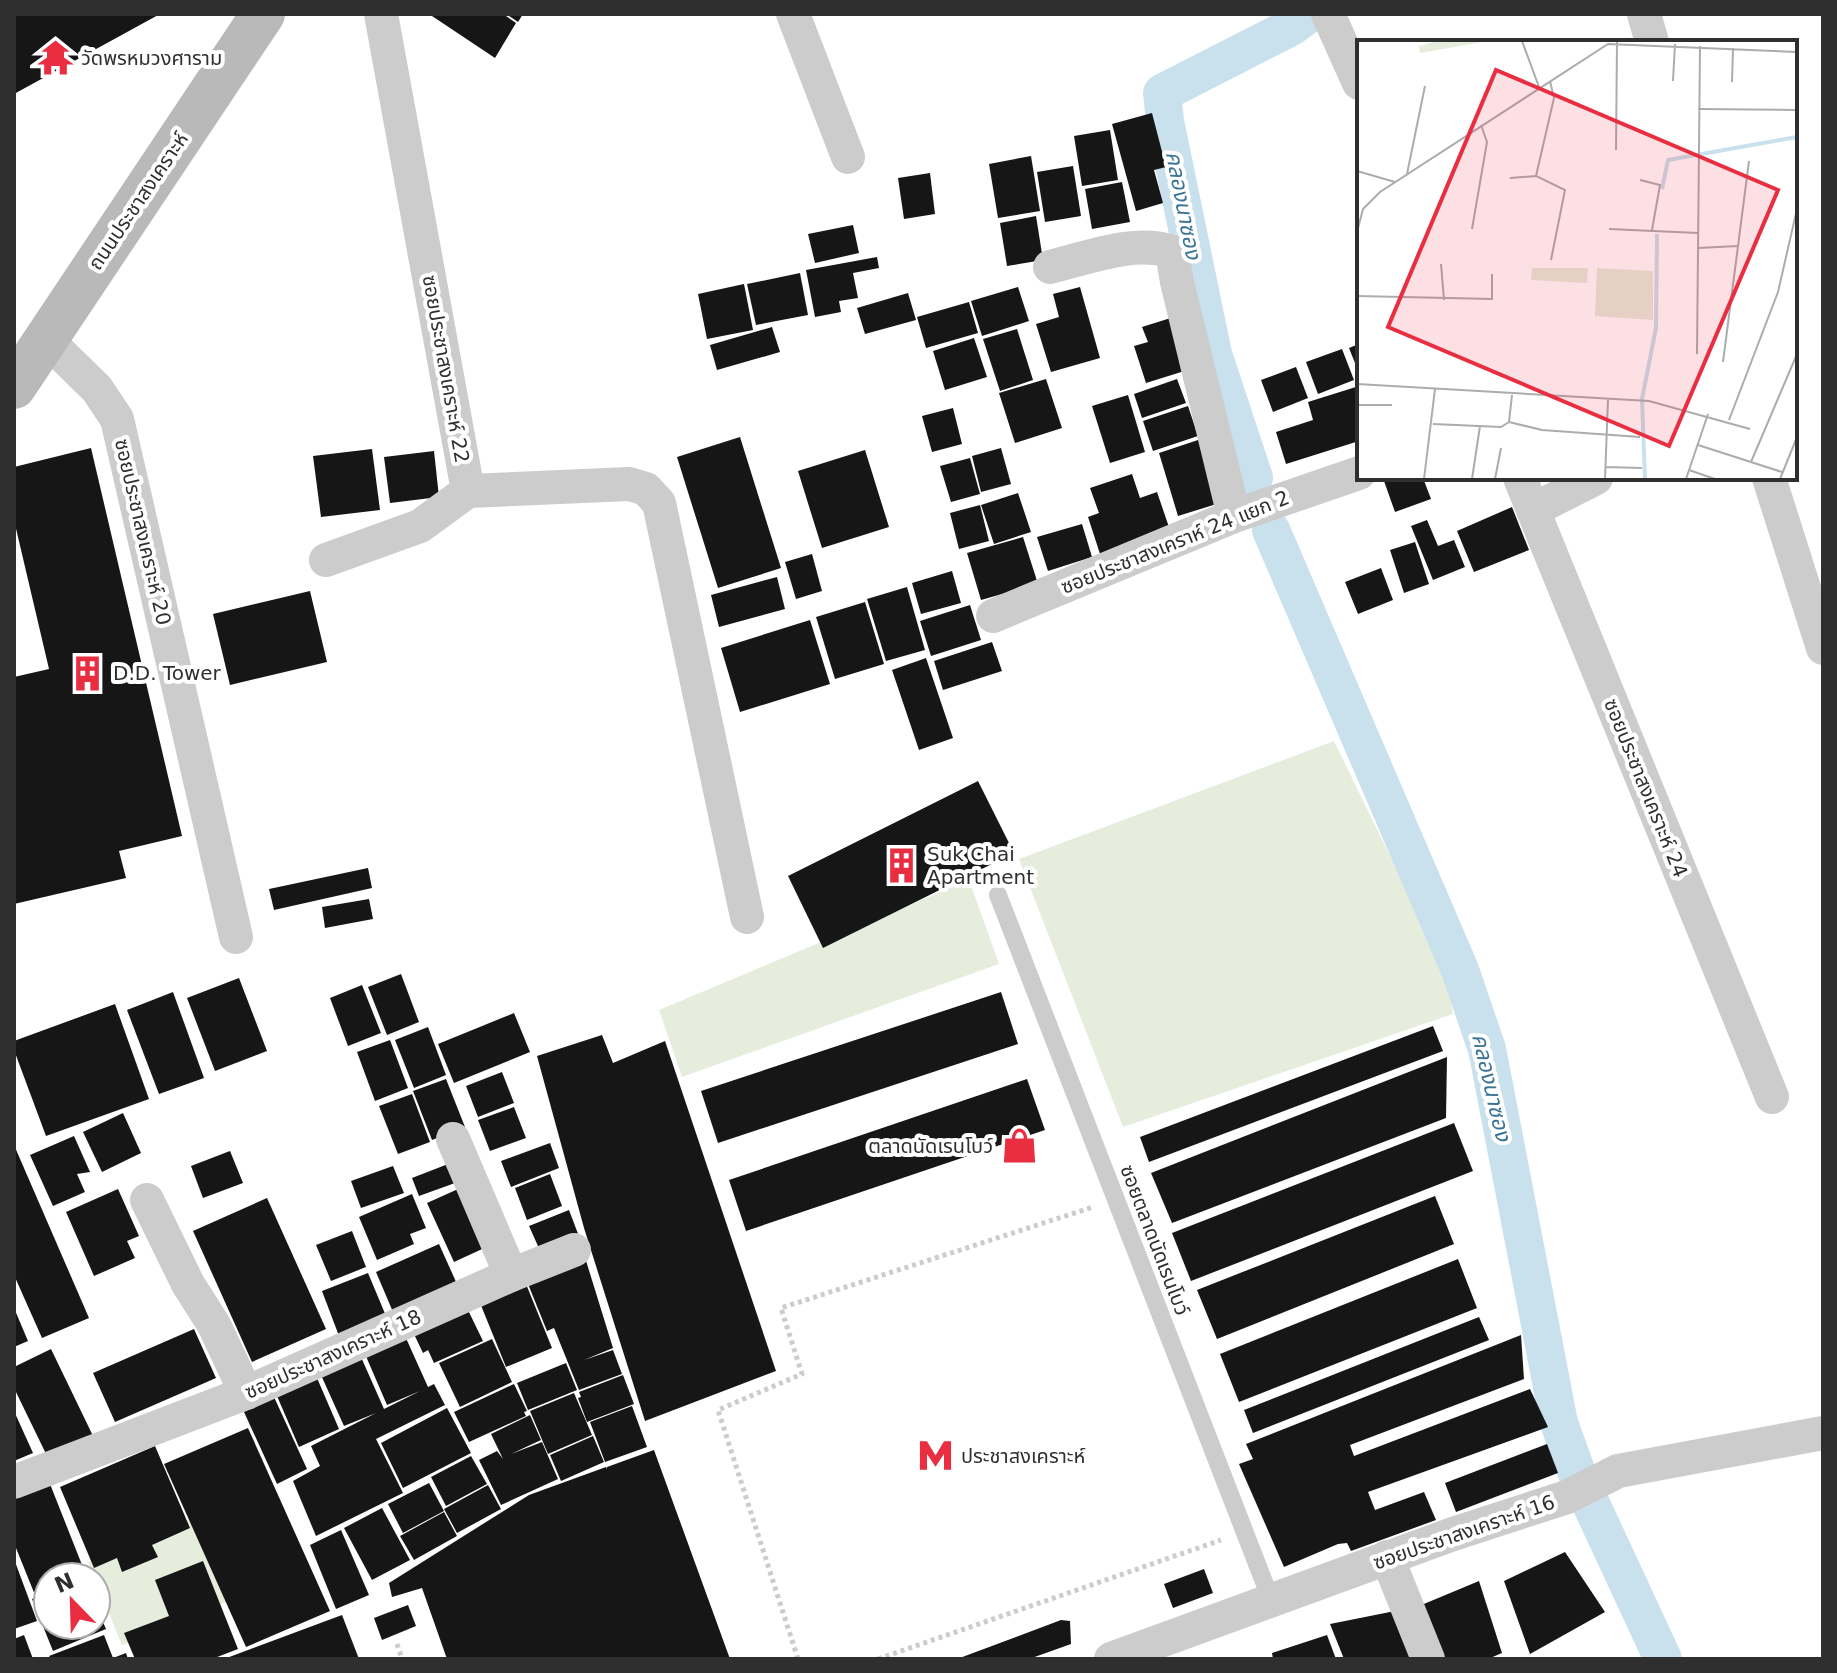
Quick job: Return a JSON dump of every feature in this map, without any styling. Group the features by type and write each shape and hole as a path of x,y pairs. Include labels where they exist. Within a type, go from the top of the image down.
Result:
{"main road":[{"name":"ถนนประชาสงเคราะห์","path":"14,387 263,14"}],"street":[{"name":"ซอยประชาสงเคราะห์ 22","path":"381,14 468,491 629,484 646,489 659,503 747,917"},
{"path":"793,14 848,157"},
{"path":"1644,14 1651,40"},
{"path":"1336,29 1357,78"},
{"path":"1050,267 1122,250 1159,247 1172,252 1234,516"},
{"name":"ซอยประชาสงเคราะห์ 20","path":"46,339 97,389 117,419 236,937"},
{"name":"ซอยประชาสงเคราห์ 24 แยก 2","path":"993,616 1234,516 1357,474"},
{"name":"ซอยประชาสงเคราะห์ 24","path":"1521,480 1772,1097"},
{"path":"1533,510 1592,480"},
{"path":"1770,480 1823,648"},
{"path":"326,560 420,526 468,491"},
{"path":"453,1139 511,1275"},
{"path":"147,1200 188,1284 214,1325 246,1393"},
{"name":"ซอยประชาสงเคราะห์ 18","path":"14,1482 246,1393 574,1250"},
{"name":"ซอยประชาสงเคราะห์ 16","path":"1111,1659 1387,1557 1567,1497 1618,1471 1823,1433"},
{"path":"1387,1557 1428,1659"}],"lane":[{"name":"ซอยตลาดนัดเรนโบว์","path":"998,895 1271,1600"}],"path":[{"path":"798,1659 718,1410 802,1374 781,1308 1117,1200"},
{"path":"878,1659 1243,1533"},
{"path":"397,1644 402,1659"}],"green space":[{"path":"1334,741 1446,971 1453,1014 1123,1127 1019,859"},
{"path":"969,880 999,964 682,1077 659,1010"},
{"path":"202,1514 236,1598 122,1645 112,1621 112,1561 90,1561"}],"building":[{"name":"วัดพรหมวงศาราม","path":"14,14 160,14 14,94"},
{"path":"429,14 503,14 516,23 495,58"},
{"path":"506,14 523,14 518,22"},
{"path":"1152,113 1166,167 1154,170 1163,203 1136,211 1112,124"},
{"path":"1110,130 1118,180 1082,186 1074,136"},
{"path":"1031,156 1040,211 998,218 989,164"},
{"path":"1073,166 1081,216 1045,222 1037,172"},
{"path":"930,173 935,214 904,219 898,178"},
{"path":"1122,182 1130,222 1092,229 1085,189"},
{"path":"1036,216 1043,260 1007,266 1000,223"},
{"path":"853,225 859,253 815,263 808,234"},
{"path":"877,257 879,268 853,273 858,298 839,301 841,312 815,317 806,270"},
{"path":"800,273 808,315 756,325 747,284"},
{"path":"744,284 753,330 707,339 698,294"},
{"path":"1018,287 1029,321 982,336 971,301"},
{"path":"1080,287 1100,358 1051,372 1036,324 1059,317 1053,294"},
{"path":"908,293 916,320 865,334 857,308"},
{"path":"969,302 978,333 926,348 917,317"},
{"path":"1177,316 1194,368 1146,383 1134,346 1148,342 1142,327"},
{"path":"772,327 780,352 717,370 710,345"},
{"path":"1017,329 1033,380 1000,391 983,339"},
{"path":"974,338 987,377 945,390 933,351"},
{"path":"1357,345 1357,368 1349,348"},
{"path":"1342,349 1354,380 1318,394 1306,362"},
{"path":"1296,367 1308,398 1273,412 1261,380"},
{"path":"1046,379 1062,428 1015,443 999,393"},
{"path":"1177,379 1186,403 1142,418 1134,394"},
{"path":"1357,387 1357,442 1286,464 1276,432 1313,420 1308,402"},
{"path":"1128,395 1145,452 1110,463 1092,406"},
{"path":"1188,406 1198,436 1153,451 1143,421"},
{"path":"953,408 962,444 932,452 922,416"},
{"path":"740,437 781,568 718,588 677,457"},
{"path":"1204,438 1223,502 1178,516 1159,453"},
{"name":"D.D. Tower","path":"91,448 182,836 119,851 126,878 14,904 14,677 49,669 14,520 14,467"},
{"path":"1001,448 1011,484 981,492 972,456"},
{"path":"372,449 380,510 321,517 313,456"},
{"path":"865,450 889,527 822,548 798,471"},
{"path":"434,451 439,497 390,503 384,457"},
{"path":"970,458 980,494 951,502 940,466"},
{"path":"1132,474 1140,498 1157,492 1171,533 1101,557 1088,517 1099,513 1090,488"},
{"path":"1424,480 1431,499 1395,512 1384,481"},
{"path":"1018,493 1031,532 994,544 981,505"},
{"path":"980,505 989,541 959,549 950,513"},
{"path":"1512,507 1529,550 1474,572 1457,531"},
{"path":"1427,520 1438,546 1454,540 1465,567 1433,580 1411,526"},
{"path":"1082,524 1092,557 1048,571 1037,537"},
{"path":"1023,537 1038,584 981,600 967,553"},
{"path":"1415,542 1429,584 1404,593 1390,550"},
{"path":"812,554 822,591 796,599 785,562"},
{"path":"1381,568 1393,600 1358,614 1345,582"},
{"path":"952,571 961,603 921,614 912,583"},
{"path":"777,577 785,609 719,627 711,595"},
{"path":"907,587 925,650 886,661 867,599"},
{"path":"310,591 327,662 230,685 213,614"},
{"path":"865,602 884,664 835,679 816,617"},
{"path":"970,605 981,640 931,656 920,621"},
{"path":"810,620 830,684 740,712 721,648"},
{"path":"992,642 1002,671 943,690 934,661"},
{"path":"926,658 953,738 919,750 892,670"},
{"name":"Suk Chai Apartment","path":"978,781 1014,853 823,948 788,876"},
{"path":"368,868 372,888 274,910 269,889"},
{"path":"369,899 373,919 325,928 322,907"},
{"path":"401,974 419,1022 387,1035 368,987"},
{"path":"239,978 267,1051 215,1071 187,998"},
{"path":"362,985 381,1033 348,1046 330,998"},
{"path":"173,992 204,1078 159,1094 127,1010"},
{"path":"1001,992 1018,1044 718,1143 701,1091"},
{"path":"115,1004 149,1099 46,1136 14,1050 14,1041"},
{"path":"514,1013 530,1052 454,1083 438,1044"},
{"path":"1433,1026 1443,1051 1149,1162 1140,1137"},
{"path":"428,1027 446,1075 414,1088 395,1040"},
{"path":"602,1035 613,1063 665,1041 776,1371 645,1421 584,1228 537,1056"},
{"path":"390,1040 408,1088 375,1101 357,1052"},
{"path":"1447,1057 1446,1118 1172,1223 1151,1173"},
{"path":"502,1072 514,1103 478,1117 466,1086"},
{"path":"446,1079 465,1127 432,1140 413,1091"},
{"path":"1027,1079 1045,1130 746,1231 729,1180"},
{"path":"412,1094 430,1142 398,1154 379,1106"},
{"path":"514,1107 526,1138 490,1151 478,1120"},
{"path":"123,1113 141,1153 102,1172 83,1132"},
{"path":"1454,1123 1473,1171 1191,1281 1172,1233"},
{"path":"74,1136 90,1172 77,1174 85,1192 53,1206 30,1155"},
{"path":"550,1143 559,1168 511,1187 501,1161"},
{"path":"14,1145 89,1318 42,1338 14,1275"},
{"path":"230,1151 243,1183 203,1198 191,1166"},
{"path":"448,1164 455,1183 419,1196 412,1178"},
{"path":"393,1166 404,1193 361,1208 351,1181"},
{"path":"550,1174 562,1206 527,1220 515,1188"},
{"path":"467,1185 493,1244 454,1262 427,1203"},
{"path":"118,1189 139,1236 127,1241 135,1258 94,1276 66,1212"},
{"path":"412,1194 426,1228 410,1234 414,1244 377,1260 359,1217"},
{"path":"1435,1196 1454,1244 1217,1339 1197,1290"},
{"path":"267,1198 326,1329 252,1362 193,1231"},
{"path":"569,1210 580,1239 542,1255 529,1226"},
{"path":"352,1231 366,1267 331,1281 316,1245"},
{"path":"439,1244 457,1284 393,1312 376,1272"},
{"path":"583,1251 613,1348 584,1360 613,1350 622,1374 579,1390 554,1328 547,1331 526,1279"},
{"path":"1458,1259 1477,1308 1239,1402 1220,1354"},
{"path":"368,1273 386,1316 339,1336 322,1291"},
{"path":"524,1279 552,1348 506,1367 478,1298"},
{"path":"14,1308 28,1341 14,1347"},
{"path":"467,1308 483,1341 434,1363 428,1350 423,1353 413,1332"},
{"path":"1479,1317 1489,1340 1253,1433 1244,1410"},
{"path":"194,1329 216,1378 115,1422 93,1373"},
{"path":"1521,1335 1524,1379 1350,1445 1354,1456 1530,1389 1548,1427 1368,1492 1375,1510 1424,1492 1436,1520 1351,1551 1347,1543 1338,1544 1284,1567 1239,1464 1253,1459 1246,1444"},
{"path":"405,1336 428,1387 434,1384 445,1405 376,1439 403,1493 316,1536 293,1481 320,1466 311,1446 376,1413 344,1426 321,1375 361,1357 384,1409 420,1391 387,1405 365,1354"},
{"path":"492,1339 512,1382 460,1407 439,1363"},
{"path":"51,1349 94,1438 49,1460 14,1388 14,1367"},
{"path":"566,1363 577,1390 528,1410 517,1383"},
{"path":"623,1375 634,1404 587,1422 578,1398 581,1397 579,1392"},
{"path":"317,1378 339,1429 299,1447 277,1396"},
{"path":"514,1384 527,1411 524,1412 526,1416 469,1442 454,1412"},
{"path":"574,1393 592,1435 548,1454 530,1411"},
{"path":"274,1397 307,1469 277,1484 244,1412"},
{"path":"632,1406 647,1447 605,1462 590,1422"},
{"path":"447,1408 471,1453 403,1488 381,1443"},
{"path":"14,1411 33,1453 14,1461"},
{"path":"530,1415 541,1440 511,1454 542,1442 558,1479 501,1505 479,1460 497,1451 503,1459 491,1434"},
{"path":"248,1428 330,1611 246,1647 164,1464"},
{"path":"593,1436 604,1462 561,1481 550,1455"},
{"path":"1547,1444 1558,1473 1456,1512 1445,1483"},
{"path":"155,1446 190,1528 152,1545 158,1557 122,1572 117,1558 91,1561 60,1487"},
{"path":"654,1450 730,1659 447,1659 422,1588 392,1597 389,1583 529,1495"},
{"path":"471,1456 487,1484 446,1506 431,1477"},
{"path":"429,1483 444,1511 403,1533 388,1504"},
{"path":"50,1484 80,1561 32,1561 32,1588 14,1543 14,1498"},
{"path":"488,1485 501,1509 457,1533 444,1509"},
{"path":"382,1508 410,1560 372,1580 344,1528"},
{"path":"444,1512 457,1536 414,1560 400,1536"},
{"path":"341,1530 369,1595 336,1609 310,1545"},
{"path":"1565,1552 1605,1612 1530,1654 1504,1581"},
{"path":"14,1559 32,1608 32,1623 14,1629"},
{"path":"203,1561 238,1649 212,1659 135,1659 124,1633 169,1616 155,1580"},
{"path":"1204,1569 1213,1593 1173,1608 1164,1584"},
{"path":"1479,1581 1502,1653 1488,1659 1442,1659 1419,1606"},
{"path":"408,1605 416,1626 382,1640 374,1618"},
{"path":"1395,1611 1411,1659 1344,1659 1330,1624"},
{"path":"342,1615 359,1659 224,1659"},
{"path":"1061,1620 1070,1621 1071,1644 1029,1659 957,1659"},
{"path":"24,1635 33,1659 14,1659 14,1639"},
{"path":"1327,1635 1336,1659 1273,1659 1272,1653"},
{"path":"49,1641 77,1641 53,1651"},
{"path":"88,1641 106,1641 113,1658 126,1653 128,1659 51,1659 49,1656"}],"waterway":[{"name":"คลองนาซอง","path":"1254,478 1213,354 1165,121 1162,93 1291,27 1309,14"},
{"name":"คลองนาซอง","path":"1271,530 1460,970 1487,1049 1559,1423 1578,1476 1663,1659"}],"place":[{"name":"วัดพรหมวงศาราม","path":"55,58"},
{"name":"D.D. Tower","path":"87,673"},
{"name":"Suk Chai Apartment","path":"901,865"},
{"name":"ตลาดนัดเรนโบว์","path":"1019,1146"},
{"name":"ประชาสงเคราะห์","path":"935,1456"}]}
